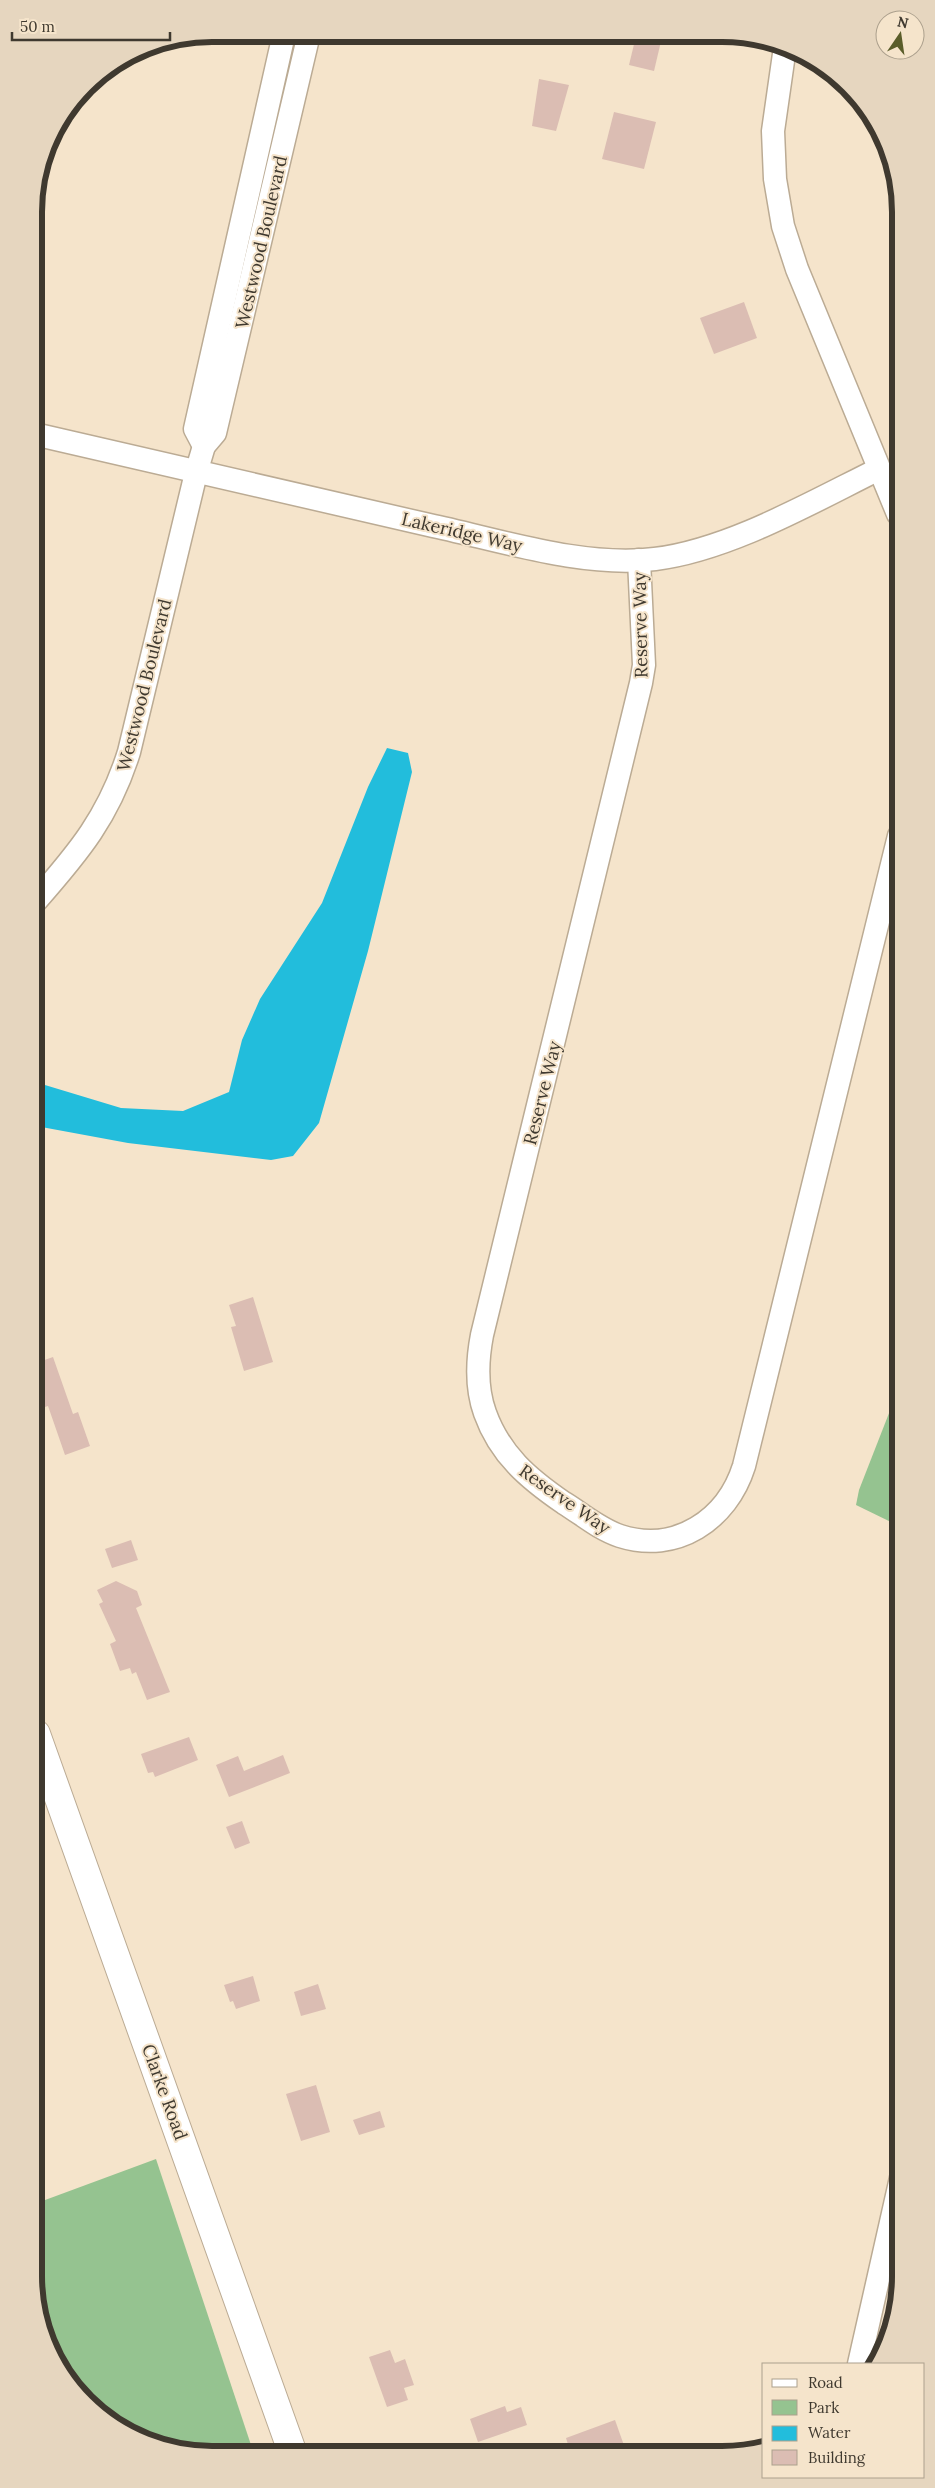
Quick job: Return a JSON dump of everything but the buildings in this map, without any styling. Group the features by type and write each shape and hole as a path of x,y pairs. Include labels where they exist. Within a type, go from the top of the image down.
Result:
{"street":[{"name":"Westwood Boulevard","path":"204,446 195,429 282,43"},
{"name":"Westwood Boulevard","path":"43,893 95,830 105,814 123,774 196,473 204,446 215,433 308,43"},
{"path":"784,55 774,131 778,202 789,248 892,500"},
{"name":"Lakeridge Way","path":"43,436 196,473 544,550 598,559 639,560 675,555 730,538 879,469"},
{"name":"Reserve Way","path":"639,560 644,665 638,700 485,1325 478,1364 478,1378 485,1413 507,1454 528,1478 614,1533 634,1539 653,1541 680,1536 701,1526 717,1514 736,1487 744,1466 892,864"},
{"name":"Clarke Road","path":"42,1752 290,2446"},
{"path":"859,2363 892,2218"}],"green space":[{"path":"892,1405 892,1523 856,1505 859,1490"},
{"path":"156,2159 251,2446 212,2446 169,2440 147,2433 127,2423 92,2396 65,2360 55,2341 48,2319 42,2276 42,2201"}],"water":[{"path":"387,748 408,753 412,772 368,951 319,1123 293,1156 271,1160 128,1143 43,1127 43,1084 121,1108 183,1111 229,1092 242,1040 260,999 322,903 368,787"}]}
